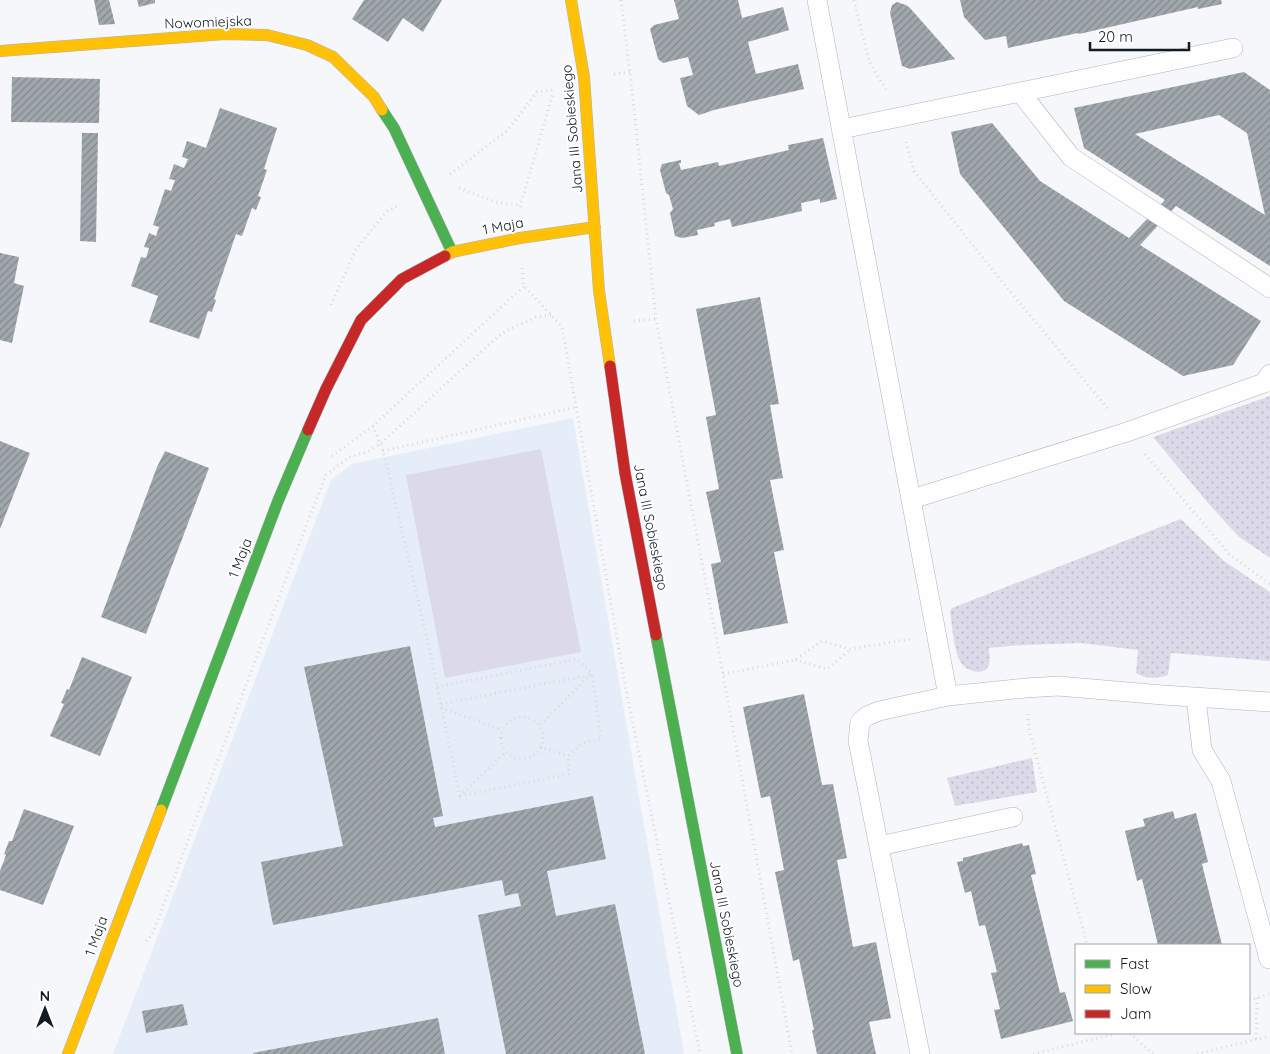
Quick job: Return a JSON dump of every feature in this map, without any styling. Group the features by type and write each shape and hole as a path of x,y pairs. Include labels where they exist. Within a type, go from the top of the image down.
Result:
{"street":[{"name":"Jana III Sobieskiego","path":"571,0 584,77 599,291 625,473 737,1054"},
{"name":"Nowomiejska","path":"0,51 225,34 267,35 307,46 333,57 374,97 394,128 452,252"},
{"name":"1 Maja","path":"68,1054 278,501 326,389 361,320 402,279 452,252 520,238 595,227"}],"lane":[{"path":"818,0 948,696"},
{"path":"842,130 1234,48"},
{"path":"1020,92 1071,157 1270,288"},
{"path":"912,499 1127,432 1264,383 1270,374"},
{"path":"920,1054 861,758 858,741 860,722 866,716 896,706 948,696 1058,686 1196,698 1270,702"},
{"path":"1196,698 1202,750 1221,781 1269,959"},
{"path":"879,846 1013,817"}],"path":[{"path":"621,0 656,319 724,674 792,1054"},
{"path":"854,0 869,61 899,111 914,172 994,272 1229,554 1270,584"},
{"path":"555,85 520,205 520,238 524,286 562,327 626,689 700,1054"},
{"path":"448,177 507,131 537,92 554,90"},
{"path":"331,457 373,426 524,286"},
{"path":"142,944 152,935 198,818 326,475 349,457 367,452 380,444 502,333 536,317 551,315"},
{"path":"628,321 656,319"},
{"path":"382,450 576,407"},
{"path":"373,426 382,450 437,686 460,796"},
{"path":"724,674 794,660 822,641 850,650 936,635"},
{"path":"794,660 827,669 850,650"},
{"path":"437,686 576,659 591,674 601,739 583,743 568,756"},
{"path":"441,706 591,674"},
{"path":"539,726 591,674"},
{"path":"1026,688 1029,729 1087,944"},
{"path":"441,706 502,730"},
{"path":"518,717 532,719 539,726 543,736 540,747 535,754 522,760 506,752 501,743 502,730 511,719 518,717"},
{"path":"540,747 568,756"},
{"path":"460,796 506,752"},
{"path":"460,796 569,774 568,756"},
{"path":"1250,1000 1270,994"},
{"path":"1256,1039 1257,998"},
{"path":"1033,1054 1114,1034"},
{"path":"1131,1034 1153,1054"},
{"path":"1197,1054 1270,1036"}],"shaded area":[{"path":"1270,396 1270,558 1238,536 1153,437"},
{"path":"573,418 684,1054 113,1054 331,480 352,464"},
{"path":"541,449 581,652 445,678 406,475"},
{"path":"1181,519 1224,561 1270,592 1270,661 1171,653 1168,675 1152,678 1136,673 1138,650 1081,643 989,648 989,663 986,670 979,672 964,667 959,659 954,639 950,611 952,608"},
{"path":"1032,758 1037,792 955,806 947,778"}],"building":[{"path":"94,0 109,0 115,24 99,25"},
{"path":"137,0 155,0 155,3 139,7"},
{"path":"364,0 442,0 423,32 403,18 388,42 352,19"},
{"path":"674,0 738,0 742,18 783,7 789,30 748,42 756,74 798,64 804,89 699,115 687,106 680,78 693,75 688,57 663,63 658,59 650,29 654,25 679,19"},
{"path":"960,0 1221,0 1222,4 1198,9 1198,7 1008,48 1006,36 985,40 964,17"},
{"path":"897,2 910,8 955,59 910,69 902,66 890,13 892,5"},
{"path":"1244,72 1270,90 1270,266 1176,206 1140,245 1261,321 1233,365 1183,376 1064,301 960,174 951,132 992,123 1040,181 1129,238 1165,200 1084,148 1074,108","holes":["1219,115 1247,133 1265,215 1135,134"]},
{"path":"12,77 100,79 99,123 11,122"},
{"path":"220,108 277,128 264,169 267,170 258,196 261,197 256,210 252,208 242,236 236,234 214,299 216,300 212,312 208,311 199,339 149,322 158,296 131,286 141,257 146,258 149,248 144,247 149,233 156,236 159,227 153,225 165,189 171,191 175,180 169,179 174,164 184,168 188,159 182,157 187,141 206,148"},
{"path":"82,133 98,133 96,242 80,241"},
{"path":"823,138 837,199 820,203 820,199 801,203 802,211 732,227 730,219 714,223 715,226 697,230 698,235 682,238 675,236 670,213 673,209 669,195 666,193 660,170 662,164 681,160 681,163 679,163 681,170 718,162 719,166 789,150 788,145"},
{"path":"0,253 19,257 14,283 24,286 12,343 0,340"},
{"path":"760,297 779,404 770,405 783,478 770,480 784,550 774,552 788,623 724,635 711,564 721,562 706,492 719,489 706,417 716,415 696,309"},
{"path":"0,441 30,453 0,529"},
{"path":"165,451 209,468 146,634 101,617 157,467"},
{"path":"410,646 443,816 433,818 435,827 593,796 606,859 547,871 556,916 615,904 645,1054 506,1054 478,915 521,906 518,893 505,896 502,880 273,925 261,862 343,846 304,667"},
{"path":"82,657 132,677 100,756 50,736 64,704 61,703 67,689 69,690"},
{"path":"804,694 822,785 833,784 847,858 837,860 853,947 876,942 891,1018 869,1022 876,1054 817,1054 812,1030 814,1030 799,959 793,961 775,872 784,870 770,796 761,798 743,707"},
{"path":"24,809 74,826 43,905 0,890 0,871 6,855 4,854 9,841 12,841"},
{"path":"1173,811 1175,819 1196,813 1208,862 1202,864 1222,944 1158,944 1142,879 1137,881 1125,831 1145,826 1143,819"},
{"path":"1022,843 1023,846 1029,845 1036,874 1031,875 1060,993 1065,992 1073,1021 1001,1039 994,1010 1000,1009 991,973 997,972 985,925 979,926 971,891 965,893 957,862 963,861 963,858"},
{"path":"183,1004 188,1025 146,1033 142,1011"},
{"path":"438,1018 445,1054 253,1054 253,1053"}],"traffic: fast":[{"path":"382,110 394,128 452,252"},
{"path":"161,810 278,501 308,430"},
{"path":"656,635 737,1054"}],"traffic: slow":[{"path":"571,0 584,77 599,291 610,366"},
{"path":"0,51 225,34 267,35 307,45 333,57 374,97 382,110"},
{"path":"445,256 452,252 520,238 595,227"},
{"path":"68,1054 161,810"}],"traffic: jam":[{"path":"308,430 326,389 361,320 402,279 445,256"},
{"path":"610,366 625,473 656,635"}]}
